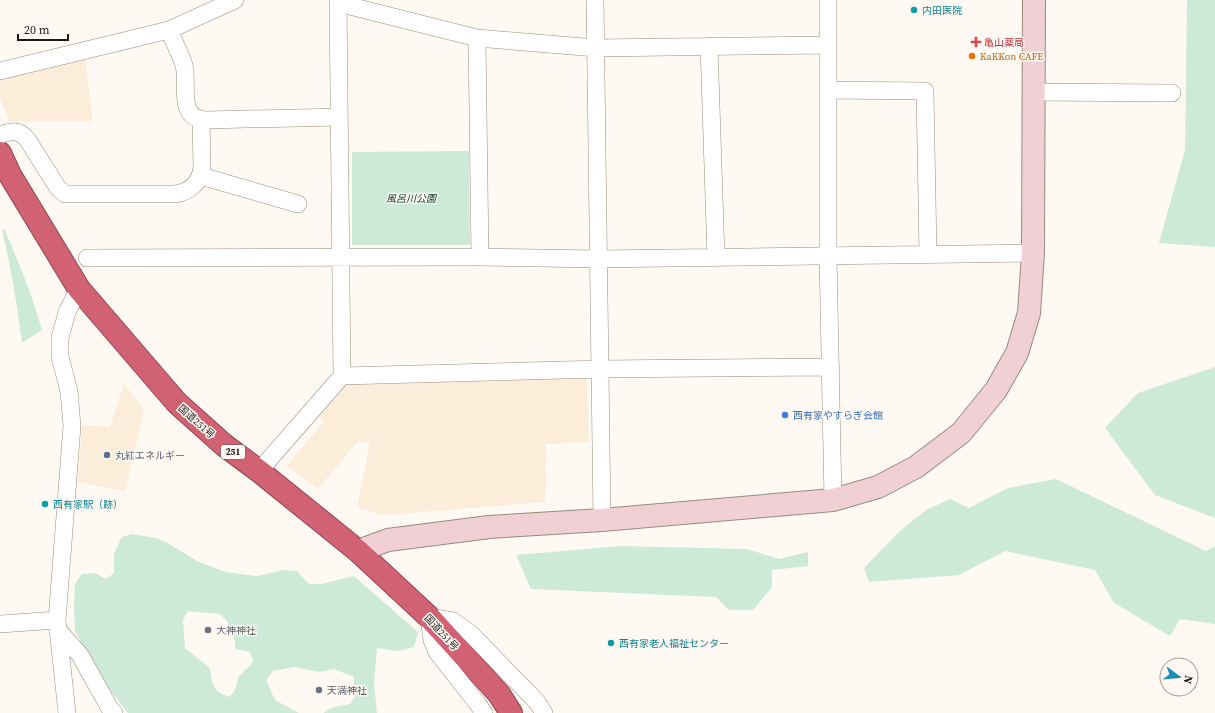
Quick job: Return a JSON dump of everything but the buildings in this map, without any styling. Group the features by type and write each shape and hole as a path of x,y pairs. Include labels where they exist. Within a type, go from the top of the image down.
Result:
{"highway":[{"name":"国道251号","path":"0,152 5,178 78,289 177,403 224,445 259,471 358,551 429,617 499,694 512,713"}],"street":[{"path":"0,71 169,30 235,0"},
{"path":"595,0 602,520"},
{"path":"828,0 828,256 833,500"},
{"path":"358,551 388,540 489,527 602,520 833,500 878,487 916,468 961,433 996,390 1017,352 1029,313 1033,253 1034,0"},
{"path":"259,471 342,376 338,2 477,38 596,48 828,45"},
{"path":"169,30 184,67 187,107 190,113 201,119 339,117"},
{"path":"477,38 480,257"},
{"path":"708,46 716,257"},
{"path":"828,90 925,91 928,254"},
{"path":"1033,92 1172,93"},
{"path":"0,135 15,131 28,138 58,188 65,194 174,194 186,191 198,182 201,176 201,119"},
{"path":"201,176 298,204"},
{"path":"87,258 480,257 598,259 1033,253"},
{"path":"67,713 58,625 72,426 69,391 60,357 60,338 66,312 78,289"},
{"path":"342,376 600,369 830,367"},
{"path":"484,713 437,652 432,640 429,617 453,621 470,633 537,702 544,713"},
{"path":"0,624 58,625"},
{"path":"58,625 80,655 109,707 114,713"}],"shaded area":[{"path":"85,58 93,121 9,121 0,99 0,78"},
{"path":"587,378 589,442 546,444 545,502 385,515 357,508 370,443 358,441 318,489 287,466 324,421 317,414 344,384"},
{"name":"丸紅エネルギー","path":"124,384 144,409 125,491 78,482 82,425 110,427"}],"green space":[{"path":"1187,0 1215,0 1215,247 1159,243 1185,150"},
{"name":"風呂川公園","path":"469,151 470,245 352,245 352,152"},
{"path":"4,229 25,279 42,330 22,343 14,286 2,230"},
{"path":"1215,367 1215,518 1155,495 1105,428 1138,393"},
{"path":"1056,479 1206,551 1215,546 1215,624 1180,619 1170,636 1114,603 1095,570 1005,551 959,575 869,582 864,568 900,531 926,510 950,499 969,508 1008,488"},
{"path":"132,534 156,538 166,542 197,561 225,572 257,576 284,570 297,571 309,584 321,584 354,576 418,632 414,647 398,651 377,648 374,683 377,713 323,713 334,707 350,704 354,698 354,677 334,669 320,672 294,667 273,671 266,680 275,700 299,713 128,713 100,677 75,631 74,604 75,584 82,574 95,573 106,579 114,573 114,553 122,537","holes":["188,611 220,614 227,621 235,641 235,649 250,652 253,659 251,665 238,678 236,688 230,697 216,690 212,683 210,668 185,648 183,620"]},
{"path":"622,546 747,549 779,559 808,552 808,566 772,570 772,587 753,610 729,610 716,597 531,589 516,555"}],"place":[{"name":"内田医院","path":"914,10"},
{"name":"亀山薬局","path":"976,42"},
{"name":"KaKKon CAFE","path":"972,56"},
{"name":"西有家やすらぎ会館","path":"785,415"},
{"name":"丸紅エネルギー","path":"107,455"},
{"name":"西有家駅（跡）","path":"45,504"},
{"name":"大神神社","path":"208,630"},
{"name":"西有家老人福祉センター","path":"611,643"},
{"name":"天満神社","path":"319,690"}]}
